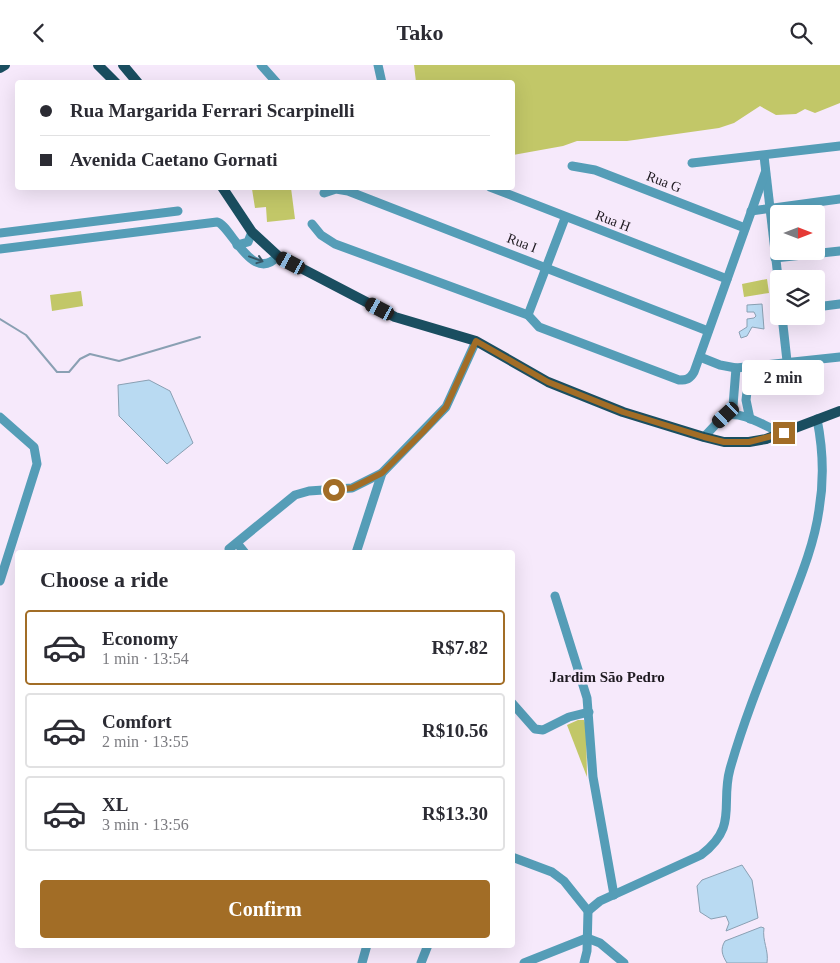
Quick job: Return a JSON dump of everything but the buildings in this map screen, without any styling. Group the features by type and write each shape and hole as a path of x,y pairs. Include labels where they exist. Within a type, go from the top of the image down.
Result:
{"main road":[{"path":"0,68 5,65"},
{"path":"98,65 113,80"},
{"path":"123,65 136,80"},
{"path":"224,190 252,232 278,256 395,317 476,341 548,382 623,412 724,442 749,442 784,433 840,411"}],"street":[{"path":"261,65 274,80"},
{"path":"378,65 381,80"},
{"path":"692,163 840,146"},
{"path":"764,156 770,216"},
{"name":"Rua G","path":"572,165 595,171 745,228"},
{"path":"312,224 321,235 335,244 528,315 539,327 678,380 691,378 700,357 765,173"},
{"name":"Rua I","path":"324,193 333,190"},
{"name":"Rua I","path":"342,190 708,331"},
{"name":"Rua H","path":"497,190 565,218 727,279"},
{"path":"752,211 840,199"},
{"path":"0,233 176,211 176,227"},
{"path":"528,315 565,218"},
{"path":"0,249 221,223 237,245 252,259 263,262 273,260 278,256"},
{"path":"237,245 248,242 252,232"},
{"path":"825,253 840,251"},
{"path":"825,306 840,304"},
{"path":"783,325 787,361"},
{"path":"229,549 295,495 309,491 352,488 382,473 446,407 476,341"},
{"path":"700,357 720,365 736,368 787,361 797,363 840,357"},
{"path":"750,367 746,400 750,419"},
{"path":"704,437 733,406 736,368"},
{"path":"726,415 743,415 768,428 784,433"},
{"path":"0,417 34,447 37,463 0,581"},
{"path":"588,911 600,901 701,855 711,847 721,834 726,821 728,785 732,763 813,540 822,483 817,419"},
{"path":"357,550 382,473"},
{"path":"237,543 243,550"},
{"path":"555,596 587,697 593,777 614,895"},
{"path":"515,706 535,729 543,730 569,717 589,712"},
{"path":"515,858 552,872 564,881 588,911 584,963"},
{"path":"524,963 587,938 600,943 624,963"},
{"path":"362,963 366,948"},
{"path":"421,963 427,948"}],"green space":[{"path":"414,65 840,65 840,103 815,113 805,109 796,114 776,115 760,106 734,123 719,128 627,141 577,141 563,146 515,155 515,80 416,80"},
{"path":"252,190 291,190 295,219 267,222 266,207 255,208"},
{"path":"767,279 769,293 744,297 742,284"},
{"path":"81,291 83,306 52,311 50,295"},
{"path":"578,720 584,720 586,726 587,777 567,725"}],"water":[{"path":"762,304 764,329 752,327 747,336 741,338 739,332 747,327 747,319 756,316 754,312 747,312 747,305"},
{"path":"149,380 170,391 193,443 167,464 119,416 118,385"},
{"path":"742,865 752,880 758,918 726,931 729,923 726,916 711,919 700,912 697,886 702,880"},
{"path":"761,927 764,928 767,963 727,963 722,952 725,941"}],"waterway":[{"path":"0,319 26,335 57,372 69,372 80,359 90,354 119,361 200,337"}],"district":[{"name":"Jardim São Pedro","path":"607,677"}],"route":[{"path":"334,490 352,488 382,473 423,432 446,407 476,341 502,354 548,382 623,412 704,437 724,442 749,442 784,433"}]}
